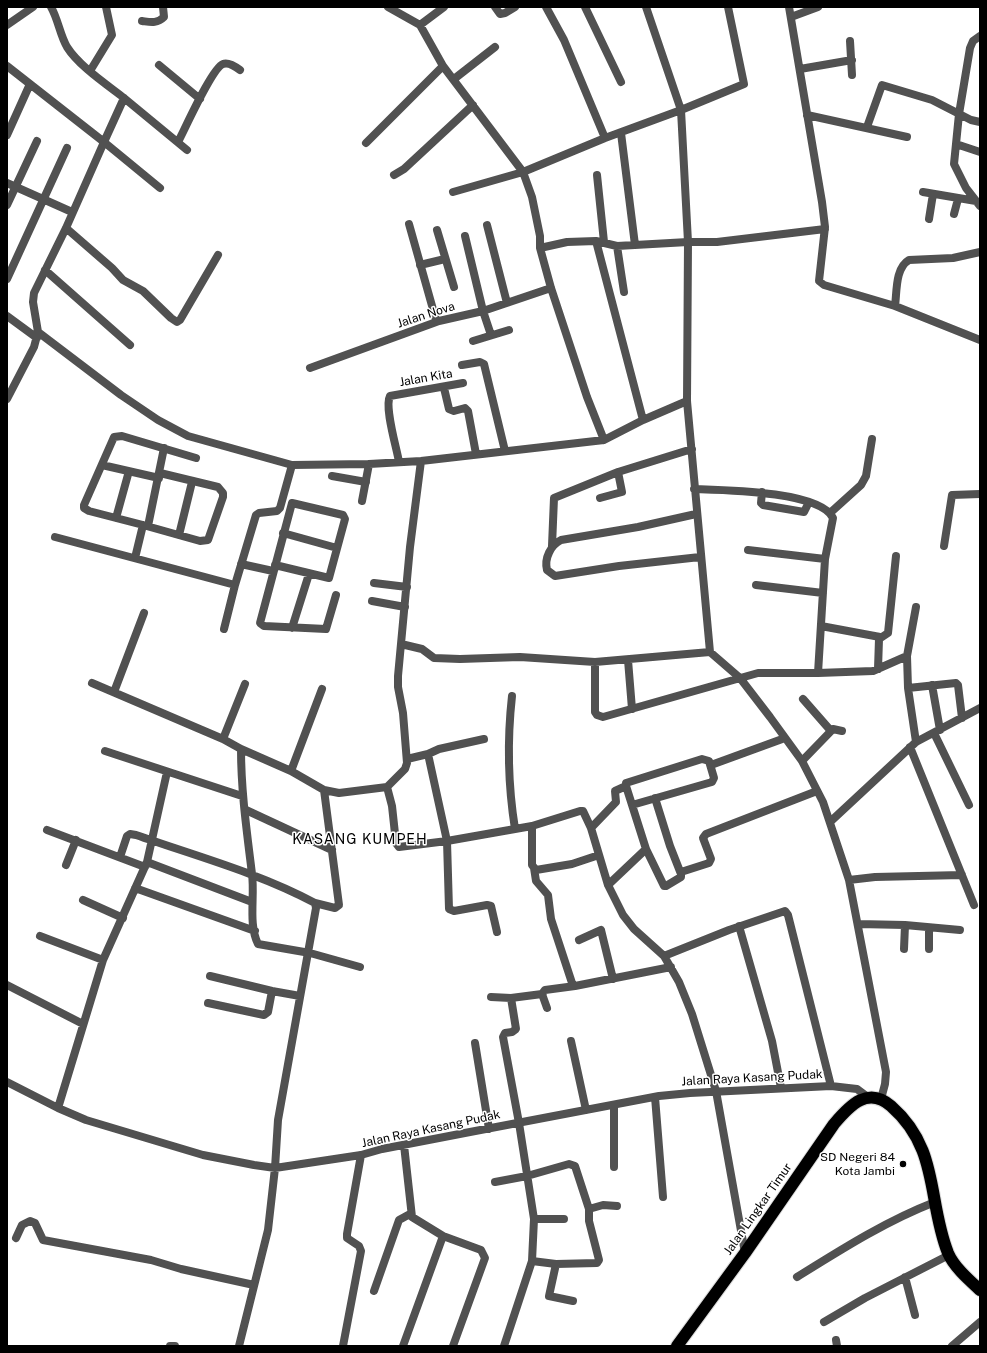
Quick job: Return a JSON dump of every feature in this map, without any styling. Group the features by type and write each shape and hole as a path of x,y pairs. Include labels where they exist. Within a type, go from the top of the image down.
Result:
{"highway":[{"path":"869,1098 882,1098 900,1114 913,1130 924,1152 932,1181 943,1236 949,1255 958,1267 980,1290"},
{"name":"Jalan Lingkar Timur","path":"678,1346 745,1253 834,1124 846,1110 857,1101 869,1098"}],"street":[{"path":"7,25 33,7"},
{"path":"51,7 67,47 90,71 187,150"},
{"path":"90,71 112,35 106,7"},
{"path":"142,20 152,22 162,19 164,17 163,7"},
{"path":"388,7 420,25 443,66 523,172 532,197 540,236 540,248 551,288 587,397 604,440"},
{"path":"420,25 444,7"},
{"path":"495,7 500,14 505,13 515,7"},
{"path":"546,7 564,40 605,138"},
{"path":"585,7 621,82"},
{"path":"646,7 681,110 688,242 687,401 696,514 710,652 740,678 802,761 830,822 849,880 886,1072 882,1098"},
{"path":"453,192 523,172 605,138 681,110 744,84 728,7"},
{"path":"789,7 822,202 825,230 819,281 824,285 895,306 980,340"},
{"path":"791,17 818,7"},
{"path":"978,203 958,175 954,164 959,114 970,48 973,42 980,36"},
{"path":"850,41 852,75"},
{"path":"454,79 494,47"},
{"path":"800,69 852,60"},
{"path":"178,142 211,78 223,64 228,63 240,70"},
{"path":"159,65 200,99"},
{"path":"366,143 443,66"},
{"path":"8,70 30,84 160,188"},
{"path":"7,135 30,84"},
{"path":"868,127 882,85 932,100 971,120 980,122"},
{"path":"8,396 34,347 37,335 33,302 34,293 66,228 124,98"},
{"path":"394,175 404,169 473,105"},
{"path":"807,115 868,127 907,137"},
{"path":"621,133 635,245"},
{"path":"7,205 37,141"},
{"path":"956,144 980,152"},
{"path":"7,279 67,148"},
{"path":"597,175 600,242 642,420"},
{"path":"7,183 72,212"},
{"path":"923,192 978,203"},
{"path":"929,218 933,194"},
{"path":"954,214 958,199"},
{"path":"409,224 436,320 439,322"},
{"path":"487,225 507,302"},
{"path":"66,228 112,268 123,280 143,291 177,322 180,320 218,255"},
{"path":"437,230 454,287"},
{"path":"540,248 567,242 600,242 617,246 717,242 825,230"},
{"path":"465,236 483,311 491,335"},
{"path":"617,246 624,292"},
{"path":"895,306 900,269 904,263 909,260 953,258 980,252"},
{"path":"420,265 445,259"},
{"path":"45,270 130,345"},
{"name":"Jalan Nova","path":"310,368 439,322 483,311 551,288"},
{"path":"7,316 37,335 158,420 188,436 292,465 421,462 476,454 604,440 642,420 687,401"},
{"path":"473,341 509,330"},
{"path":"462,365 480,362 484,364 505,451"},
{"name":"Jalan Kita","path":"399,462 388,408 390,396 444,388 463,383"},
{"path":"444,388 449,409 454,411 465,408 468,411 476,454"},
{"path":"102,465 218,487 223,493 208,540 200,541 179,534 89,511 84,508 111,441 118,435 196,458"},
{"path":"830,513 861,485 866,476 872,439"},
{"path":"135,558 159,476 164,448"},
{"path":"692,449 618,472 554,498 552,546 545,564 547,570 555,576 619,566 700,557"},
{"path":"92,682 223,739 241,749 291,771 324,790 343,794 387,788 405,769 407,758 403,713 398,687 410,546 421,462"},
{"path":"362,501 369,464"},
{"path":"224,629 235,585 256,515 259,513 277,511 280,508 292,465"},
{"path":"116,518 129,471"},
{"path":"600,498 622,492 618,472"},
{"path":"332,476 366,482"},
{"path":"179,534 192,482"},
{"path":"694,489 762,492 820,505 830,513 833,518 825,559 818,673"},
{"path":"762,492 761,503 763,504 804,512 809,502"},
{"path":"944,546 952,495 980,494"},
{"path":"241,564 274,568 329,578 345,517 294,502 291,505 274,568 260,623 264,626 326,629 336,595"},
{"path":"552,546 561,540 638,527 670,518 696,514"},
{"path":"283,534 337,548"},
{"path":"55,538 235,585"},
{"path":"748,550 825,559"},
{"path":"821,626 880,637 888,633 896,556"},
{"path":"292,628 309,574"},
{"path":"374,583 407,587"},
{"path":"756,584 824,594"},
{"path":"372,601 405,607"},
{"path":"916,607 907,656 913,745 974,906"},
{"path":"114,692 144,613"},
{"path":"878,669 880,637"},
{"path":"401,644 412,645 434,658 520,657 596,662 710,652"},
{"path":"596,662 597,715 603,717 758,672 873,672 907,656"},
{"path":"628,660 632,709"},
{"path":"908,688 956,682 958,684 962,718"},
{"path":"223,739 245,684"},
{"path":"932,685 937,731 969,805"},
{"path":"291,771 322,689"},
{"path":"512,696 508,734 509,786 515,829"},
{"path":"803,699 831,731"},
{"path":"830,822 913,745 980,709"},
{"path":"802,761 831,731 837,729 842,731"},
{"path":"711,765 785,738"},
{"path":"407,758 428,754 439,749 484,740"},
{"path":"241,749 242,796 246,810 256,941 262,946 310,953 360,967"},
{"path":"105,751 242,796"},
{"path":"428,754 447,841 449,909 454,911 487,905 491,906 497,932"},
{"path":"591,828 616,802 615,791 626,786 627,782 702,759 707,759 711,765 714,778 712,782 632,805"},
{"path":"58,1108 103,960 146,864 167,772"},
{"path":"626,786 646,849 664,886 666,886 681,877 681,872 655,798"},
{"path":"387,788 392,806 396,843 399,847 447,841 532,826 580,811 586,814 608,885 623,915 634,929 664,956 671,967 692,1014 716,1091 745,1253"},
{"path":"120,857 127,836 132,834 252,874 315,904 335,908 339,905 324,790"},
{"path":"681,872 709,863 711,859 703,838 706,834 817,791"},
{"path":"246,810 332,850"},
{"path":"532,826 534,868 538,885 548,895 551,919 573,986"},
{"path":"47,830 120,857 146,864 252,902"},
{"path":"66,864 76,840"},
{"path":"608,885 646,849"},
{"path":"534,868 536,870 572,864 599,855"},
{"path":"849,880 875,877 962,875"},
{"path":"135,888 255,931"},
{"path":"83,900 123,918"},
{"path":"239,1346 268,1230 276,1168 278,1120 300,996 317,915 315,904"},
{"path":"664,956 739,926 783,911 786,912 831,1086"},
{"path":"858,924 905,925 960,930"},
{"path":"904,949 905,925"},
{"path":"739,926 772,1041 781,1088"},
{"path":"928,949 929,928"},
{"path":"579,940 601,930 613,979"},
{"path":"40,936 103,960"},
{"path":"491,998 511,998 542,994 545,990 613,979 671,967"},
{"path":"210,976 300,996"},
{"path":"7,985 84,1024"},
{"path":"208,1003 264,1015 268,1012 272,991"},
{"path":"542,994 546,1008"},
{"path":"504,1346 532,1261 534,1219 519,1123 503,1037 506,1033 512,1032 516,1029 511,998"},
{"path":"571,1041 586,1110"},
{"path":"475,1043 489,1129"},
{"name":"Jalan Raya Kasang Pudak","path":"7,1082 34,1094 58,1108 86,1120 203,1155 276,1168 361,1155 404,1145 655,1097 716,1091 831,1086 857,1089 869,1098"},
{"path":"655,1097 663,1197"},
{"path":"614,1105 614,1167"},
{"path":"404,1145 410,1214 414,1219 442,1236 481,1250 485,1258 454,1346"},
{"path":"343,1346 361,1251 359,1246 347,1238 361,1155"},
{"path":"495,1182 527,1176 573,1164 589,1210 589,1221 599,1260 597,1263 556,1264 532,1261"},
{"path":"797,1277 878,1228 935,1202"},
{"path":"589,1210 604,1205 617,1206"},
{"path":"374,1291 399,1220 410,1214"},
{"path":"534,1219 564,1219"},
{"path":"16,1238 22,1225 30,1221 35,1223 43,1240 144,1258 181,1269 254,1285"},
{"path":"403,1346 442,1236"},
{"path":"824,1322 905,1277 949,1255"},
{"path":"556,1264 549,1296 573,1301"},
{"path":"905,1277 915,1315"},
{"path":"952,1346 980,1322"},
{"path":"170,1346 175,1346"}],"place":[{"name":"SD Negeri 84 Kota Jambi","path":"903,1164"}],"district":[{"name":"KASANG KUMPEH","path":"360,840"}]}
